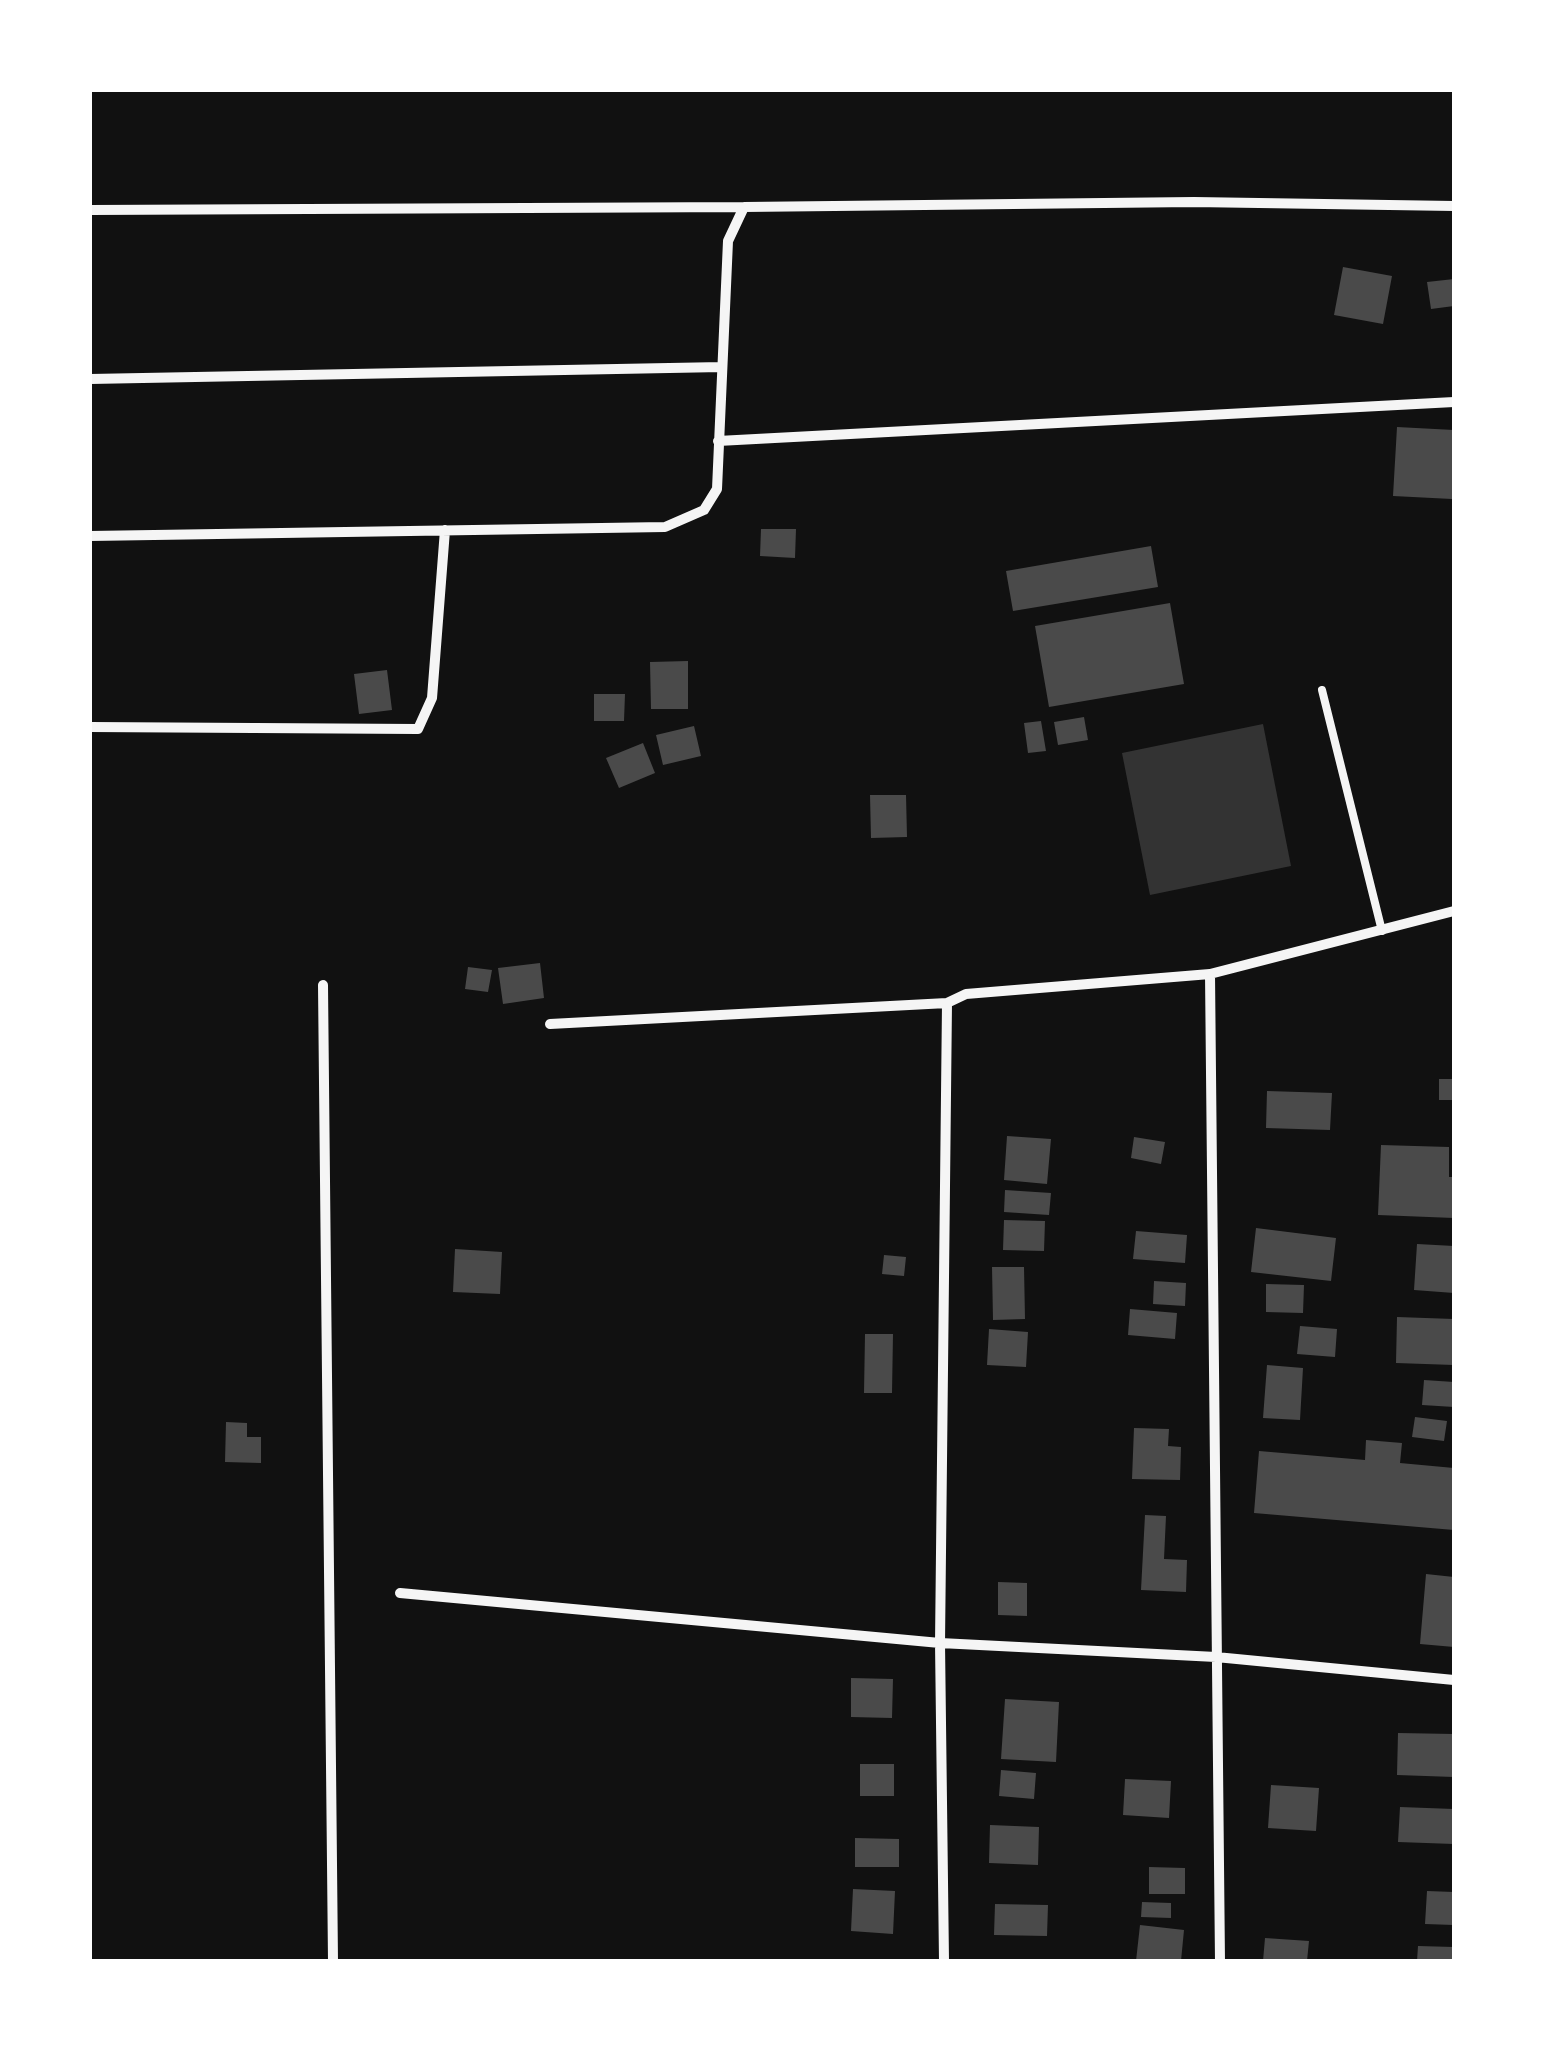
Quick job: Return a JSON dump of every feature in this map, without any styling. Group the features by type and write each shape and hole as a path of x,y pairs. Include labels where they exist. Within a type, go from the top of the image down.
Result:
{"street":[{"path":"90,210 1194,202 1454,206"},
{"path":"90,536 665,526 704,510 716,489 728,242 744,207"},
{"path":"90,379 722,367"},
{"path":"718,441 1454,402"},
{"path":"90,728 418,729 432,698 445,530"},
{"path":"550,1024 947,1003 966,994 1210,974 1454,912"},
{"path":"1210,974 1220,1961"},
{"path":"322,986 334,1961"},
{"path":"944,1961 940,1643 947,1003"},
{"path":"400,1593 940,1643 1216,1657 1454,1680"}],"lane":[{"path":"1322,690 1382,931"}],"shaded area":[{"path":"1263,724 1291,866 1150,895 1122,753"}],"building":[{"path":"1343,267 1392,276 1383,324 1334,315"},
{"path":"1454,279 1454,306 1431,309 1427,282"},
{"path":"1397,427 1454,430 1452,499 1393,496"},
{"path":"761,529 796,529 795,558 760,556"},
{"path":"1151,546 1158,587 1013,611 1006,571"},
{"path":"1170,603 1184,684 1049,707 1035,626"},
{"path":"688,661 688,709 651,709 650,662"},
{"path":"387,670 392,710 359,714 354,674"},
{"path":"594,694 625,694 624,721 594,721"},
{"path":"1084,717 1088,740 1058,745 1054,722"},
{"path":"1041,721 1046,751 1028,753 1024,723"},
{"path":"694,726 701,756 663,765 656,735"},
{"path":"643,743 655,773 619,788 606,758"},
{"path":"870,795 906,795 907,837 871,838"},
{"path":"540,963 544,998 503,1004 498,968"},
{"path":"468,967 492,970 488,992 465,989"},
{"path":"1439,1079 1454,1079 1454,1100 1439,1100"},
{"path":"1267,1091 1332,1093 1330,1130 1266,1128"},
{"path":"1007,1136 1051,1139 1047,1184 1004,1180"},
{"path":"1134,1137 1165,1142 1161,1164 1131,1158"},
{"path":"1381,1145 1449,1147 1454,1218 1378,1215"},
{"path":"1005,1190 1051,1193 1049,1215 1004,1212"},
{"path":"1004,1220 1045,1221 1044,1251 1003,1250"},
{"path":"1256,1228 1336,1238 1331,1281 1251,1272"},
{"path":"1136,1231 1187,1235 1185,1263 1133,1259"},
{"path":"1417,1244 1454,1246 1454,1293 1414,1290"},
{"path":"455,1249 502,1252 500,1294 453,1292"},
{"path":"884,1255 906,1257 904,1276 882,1274"},
{"path":"992,1267 1024,1267 1025,1319 993,1320"},
{"path":"1154,1281 1186,1283 1185,1306 1153,1304"},
{"path":"1266,1284 1304,1285 1303,1313 1266,1312"},
{"path":"1130,1309 1177,1313 1175,1339 1128,1335"},
{"path":"1397,1317 1454,1319 1454,1365 1396,1363"},
{"path":"1300,1326 1337,1329 1335,1357 1297,1354"},
{"path":"989,1329 1028,1332 1026,1367 987,1365"},
{"path":"865,1334 893,1334 892,1393 864,1393"},
{"path":"1267,1365 1303,1368 1300,1420 1263,1418"},
{"path":"1424,1380 1454,1382 1454,1407 1422,1405"},
{"path":"1415,1417 1447,1421 1444,1441 1412,1437"},
{"path":"226,1422 247,1423 247,1437 261,1437 261,1463 225,1462"},
{"path":"1134,1428 1169,1429 1168,1446 1181,1447 1180,1480 1132,1479"},
{"path":"1366,1440 1402,1443 1400,1463 1454,1468 1454,1530 1254,1513 1259,1451 1365,1460"},
{"path":"1145,1515 1166,1516 1164,1559 1187,1560 1186,1592 1141,1590"},
{"path":"1426,1574 1454,1577 1454,1647 1420,1644"},
{"path":"998,1582 1027,1583 1027,1616 998,1615"},
{"path":"851,1678 893,1679 892,1718 851,1717"},
{"path":"1005,1699 1059,1702 1056,1762 1001,1759"},
{"path":"1398,1733 1454,1734 1454,1777 1397,1775"},
{"path":"860,1764 894,1764 894,1796 860,1796"},
{"path":"1001,1770 1036,1773 1034,1799 999,1796"},
{"path":"1125,1779 1171,1781 1169,1818 1123,1815"},
{"path":"1271,1785 1319,1788 1316,1831 1268,1828"},
{"path":"1400,1807 1454,1809 1454,1844 1398,1842"},
{"path":"990,1825 1039,1827 1038,1865 989,1863"},
{"path":"855,1838 899,1839 899,1867 855,1867"},
{"path":"1149,1867 1185,1868 1185,1894 1149,1894"},
{"path":"853,1889 895,1891 893,1934 851,1931"},
{"path":"1427,1891 1454,1892 1454,1925 1425,1924"},
{"path":"1142,1902 1171,1903 1171,1918 1141,1917"},
{"path":"995,1904 1048,1905 1047,1936 994,1935"},
{"path":"1140,1925 1184,1930 1181,1961 1136,1961"},
{"path":"1265,1938 1309,1941 1307,1961 1263,1961"},
{"path":"1418,1946 1454,1947 1454,1961 1417,1961"}]}
